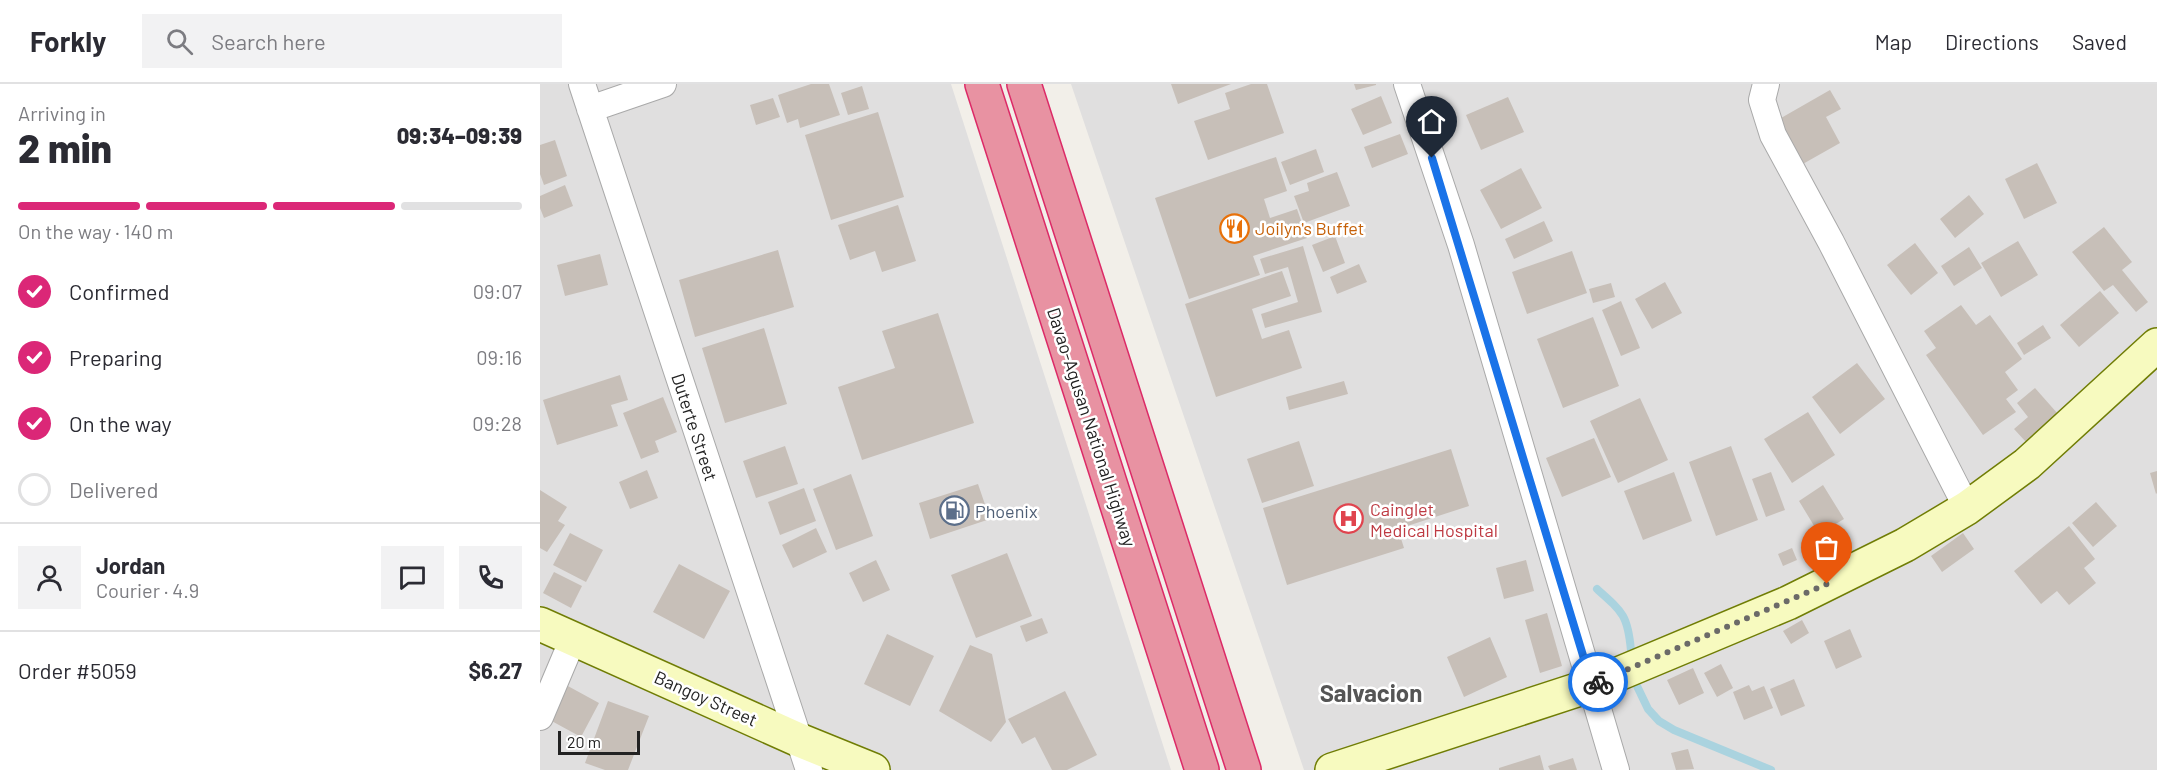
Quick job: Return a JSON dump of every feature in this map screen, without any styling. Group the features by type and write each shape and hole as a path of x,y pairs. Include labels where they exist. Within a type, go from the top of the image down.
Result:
{"highway":[{"name":"Davao-Agusan National Highway","path":"982,84 1203,770"},
{"path":"1024,84 1244,770"},
{"path":"1096,439 1134,426"}],"street":[{"name":"Duterte Street","path":"582,84 809,770"},
{"path":"590,109 663,84"},
{"path":"1407,84 1461,245 1616,770"},
{"path":"1766,84 1762,100 1773,135 1831,242 1967,508"},
{"path":"1332,770 1592,685 1788,603 1905,545 1967,508 2026,464 2157,345"},
{"name":"Bangoy Street","path":"540,624 799,740 873,770"},
{"path":"540,717 573,639"}],"shaded area":[{"path":"540,84 951,84 1171,770 540,770"},
{"path":"1071,84 2157,84 2157,770 1304,770"}],"building":[{"path":"811,84 829,84 840,115 800,128 798,119 787,123 778,95"},
{"path":"1171,84 1231,84 1178,104"},
{"path":"1251,84 1267,84 1284,133 1208,160 1194,121 1230,109 1225,93"},
{"path":"1354,84 1376,84 1376,85 1356,90"},
{"path":"862,86 869,109 848,115 841,93"},
{"path":"1830,90 1841,109 1826,117 1840,143 1801,165 1776,121"},
{"path":"1381,96 1392,123 1363,135 1351,109"},
{"path":"1508,97 1524,132 1481,150 1466,115"},
{"path":"773,98 780,117 756,125 750,105"},
{"path":"878,112 904,197 831,220 805,135"},
{"path":"1400,134 1408,154 1372,168 1364,147"},
{"path":"555,140 567,176 544,185 540,174 540,145"},
{"path":"1316,149 1324,172 1290,185 1281,162"},
{"name":"Joilyn's Buffet","path":"1276,157 1287,191 1264,199 1270,218 1297,209 1307,238 1253,256 1260,275 1189,299 1155,198"},
{"path":"2037,163 2057,203 2024,219 2005,179"},
{"path":"1521,168 1542,208 1501,229 1480,190"},
{"path":"1337,172 1350,206 1304,223 1294,196 1309,191 1307,183"},
{"path":"565,185 573,206 544,218 540,208 540,196"},
{"path":"1969,195 1984,214 1955,238 1940,219"},
{"path":"898,205 916,261 882,272 875,251 850,260 838,225"},
{"path":"1544,221 1553,241 1514,259 1505,239"},
{"path":"2104,227 2132,262 2122,270 2148,302 2136,312 2113,285 2104,291 2072,252"},
{"path":"1335,236 1345,263 1323,272 1312,245"},
{"path":"2018,241 2038,275 2001,297 1981,263"},
{"path":"1915,243 1938,273 1911,295 1887,265"},
{"path":"1303,246 1322,312 1265,328 1261,314 1298,302 1288,267 1265,274 1260,259"},
{"path":"1969,247 1982,268 1954,286 1941,266"},
{"path":"778,250 794,307 695,337 679,280"},
{"path":"1572,251 1587,293 1527,314 1512,272"},
{"path":"600,254 608,285 565,296 557,265"},
{"path":"1359,264 1367,282 1337,294 1330,277"},
{"path":"1282,271 1291,296 1252,309 1262,339 1289,330 1302,368 1216,397 1185,304"},
{"path":"1665,282 1682,313 1652,329 1635,299"},
{"path":"1611,283 1615,297 1593,303 1589,289"},
{"path":"2100,291 2119,313 2079,347 2060,325"},
{"path":"1621,301 1640,348 1621,356 1602,310"},
{"path":"1961,305 1976,325 1990,315 2022,359 2005,372 2018,390 2006,399 2016,412 1983,435 1926,355 1936,348 1924,331"},
{"path":"938,313 974,423 862,460 838,387 895,368 882,331"},
{"path":"1593,317 1619,386 1563,408 1537,339"},
{"path":"2043,325 2051,338 2024,355 2017,343"},
{"path":"764,328 787,404 725,423 702,348"},
{"path":"1857,363 1885,399 1840,434 1812,397"},
{"path":"620,375 628,400 611,405 618,426 557,445 543,400"},
{"path":"1344,381 1348,394 1289,410 1286,397"},
{"path":"2035,388 2058,414 2026,442 2014,429 2028,417 2017,403"},
{"path":"663,397 677,432 655,441 659,452 641,459 623,413"},
{"path":"1640,398 1668,460 1618,483 1590,421"},
{"path":"1808,412 1835,455 1792,483 1764,439"},
{"path":"1594,438 1611,477 1562,497 1546,458"},
{"path":"1299,441 1314,486 1262,503 1247,459"},
{"path":"785,446 798,484 756,498 743,461"},
{"path":"1731,446 1758,520 1716,536 1689,462"},
{"name":"Cainglet Medical Hospital","path":"1451,449 1469,506 1398,529 1404,548 1287,585 1263,508"},
{"path":"647,470 658,498 630,509 619,482"},
{"path":"2157,471 2157,493 2156,494 2150,473"},
{"path":"1674,472 1692,521 1643,540 1624,491"},
{"path":"1771,472 1785,510 1766,517 1752,479"},
{"path":"851,474 873,536 836,550 813,489"},
{"name":"Phoenix","path":"978,484 990,519 930,539 919,503"},
{"path":"1823,485 1844,519 1819,534 1799,501"},
{"path":"804,488 816,521 780,535 768,502"},
{"path":"540,490 567,507 558,521 565,525 547,552 540,548"},
{"path":"2096,502 2117,526 2093,547 2072,523"},
{"path":"2069,526 2095,559 2084,568 2096,583 2069,605 2057,591 2041,604 2014,571"},
{"path":"816,528 827,552 793,568 782,545"},
{"path":"570,533 603,550 586,582 553,565"},
{"path":"1963,533 1974,549 1942,572 1931,556"},
{"path":"1792,548 1797,560 1783,566 1778,554"},
{"path":"1007,553 1032,616 976,638 951,575"},
{"path":"876,560 890,590 863,602 849,573"},
{"path":"1526,560 1534,591 1504,599 1496,568"},
{"path":"679,564 730,591 704,639 653,612"},
{"path":"554,572 582,586 571,608 543,593"},
{"path":"1547,613 1562,666 1540,673 1525,620"},
{"path":"1042,618 1048,633 1026,642 1020,626"},
{"path":"1802,620 1809,633 1791,644 1783,631"},
{"path":"1850,629 1862,657 1836,669 1824,641"},
{"path":"887,634 934,656 910,706 864,684"},
{"path":"1490,637 1507,677 1464,697 1447,657"},
{"path":"970,645 992,654 1006,722 991,742 939,711"},
{"path":"1721,664 1733,688 1717,697 1704,673"},
{"path":"1693,668 1704,693 1679,705 1667,680"},
{"path":"1794,679 1805,706 1781,716 1770,689"},
{"path":"566,685 599,703 581,737 548,719"},
{"path":"1749,685 1752,691 1764,686 1773,708 1744,720 1733,692"},
{"path":"1065,691 1097,755 1067,770 1052,770 1035,737 1022,744 1008,719"},
{"path":"608,701 649,716 628,770 605,770 585,763"},
{"path":"1688,749 1694,769 1676,770 1671,753"},
{"path":"1540,755 1544,770 1499,770 1499,768"},
{"path":"1573,758 1577,770 1550,770 1548,766"}],"waterway":[{"path":"1597,589 1613,603 1623,616 1631,651"},
{"path":"1637,686 1648,709 1659,721 1674,730 1771,770"}],"way so far":[{"path":"1598,682 1788,603 1827,584"}],"place":[{"name":"Joilyn's Buffet","path":"1234,228"},
{"name":"Phoenix","path":"954,511"},
{"name":"Cainglet Medical Hospital","path":"1349,519"}],"district":[{"name":"Salvacion","path":"1371,692"}],"route":[{"path":"1432,158 1461,245 1592,685 1598,682"}]}
